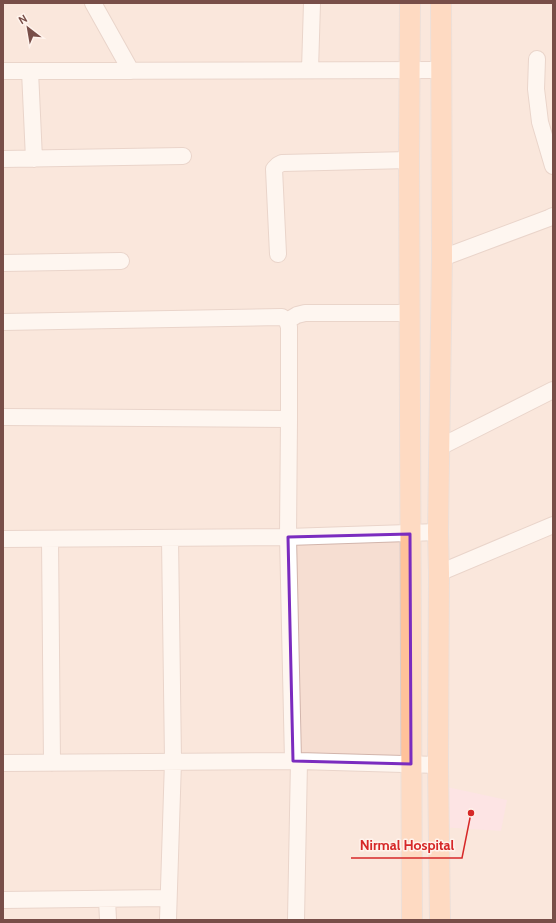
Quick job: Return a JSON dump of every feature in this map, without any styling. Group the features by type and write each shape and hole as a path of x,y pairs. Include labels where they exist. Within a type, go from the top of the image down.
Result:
{"main road":[{"path":"410,3 409,160 412,920"},
{"path":"440,920 438,765 438,532 442,258 441,3"}],"street":[{"path":"93,3 131,70"},
{"path":"310,70 312,3"},
{"path":"537,59 536,89 540,122 553,166"},
{"path":"3,71 442,70"},
{"path":"30,71 34,159"},
{"path":"3,159 183,156"},
{"path":"278,254 274,169 278,165 282,163 409,160"},
{"path":"442,258 553,216"},
{"path":"3,263 121,261"},
{"path":"287,321 296,315 305,313 410,313"},
{"path":"3,322 282,318 287,321 289,327 288,537 296,761 296,920"},
{"path":"440,447 553,390"},
{"path":"3,417 289,419"},
{"path":"439,573 553,525"},
{"path":"3,539 288,537 438,532"},
{"path":"168,920 173,761 170,538"},
{"path":"50,539 52,763"},
{"path":"3,763 296,761 438,765"},
{"path":"3,900 168,898"},
{"path":"108,899 108,920"}],"highlighted area":[{"path":"410,534 411,764 293,761 288,537"}],"shaded area":[{"path":"3,3 553,3 553,920 3,920"},
{"path":"438,785 507,800 501,831 439,827"}],"place":[{"name":"Nirmal Hospital","path":"471,813"}]}
